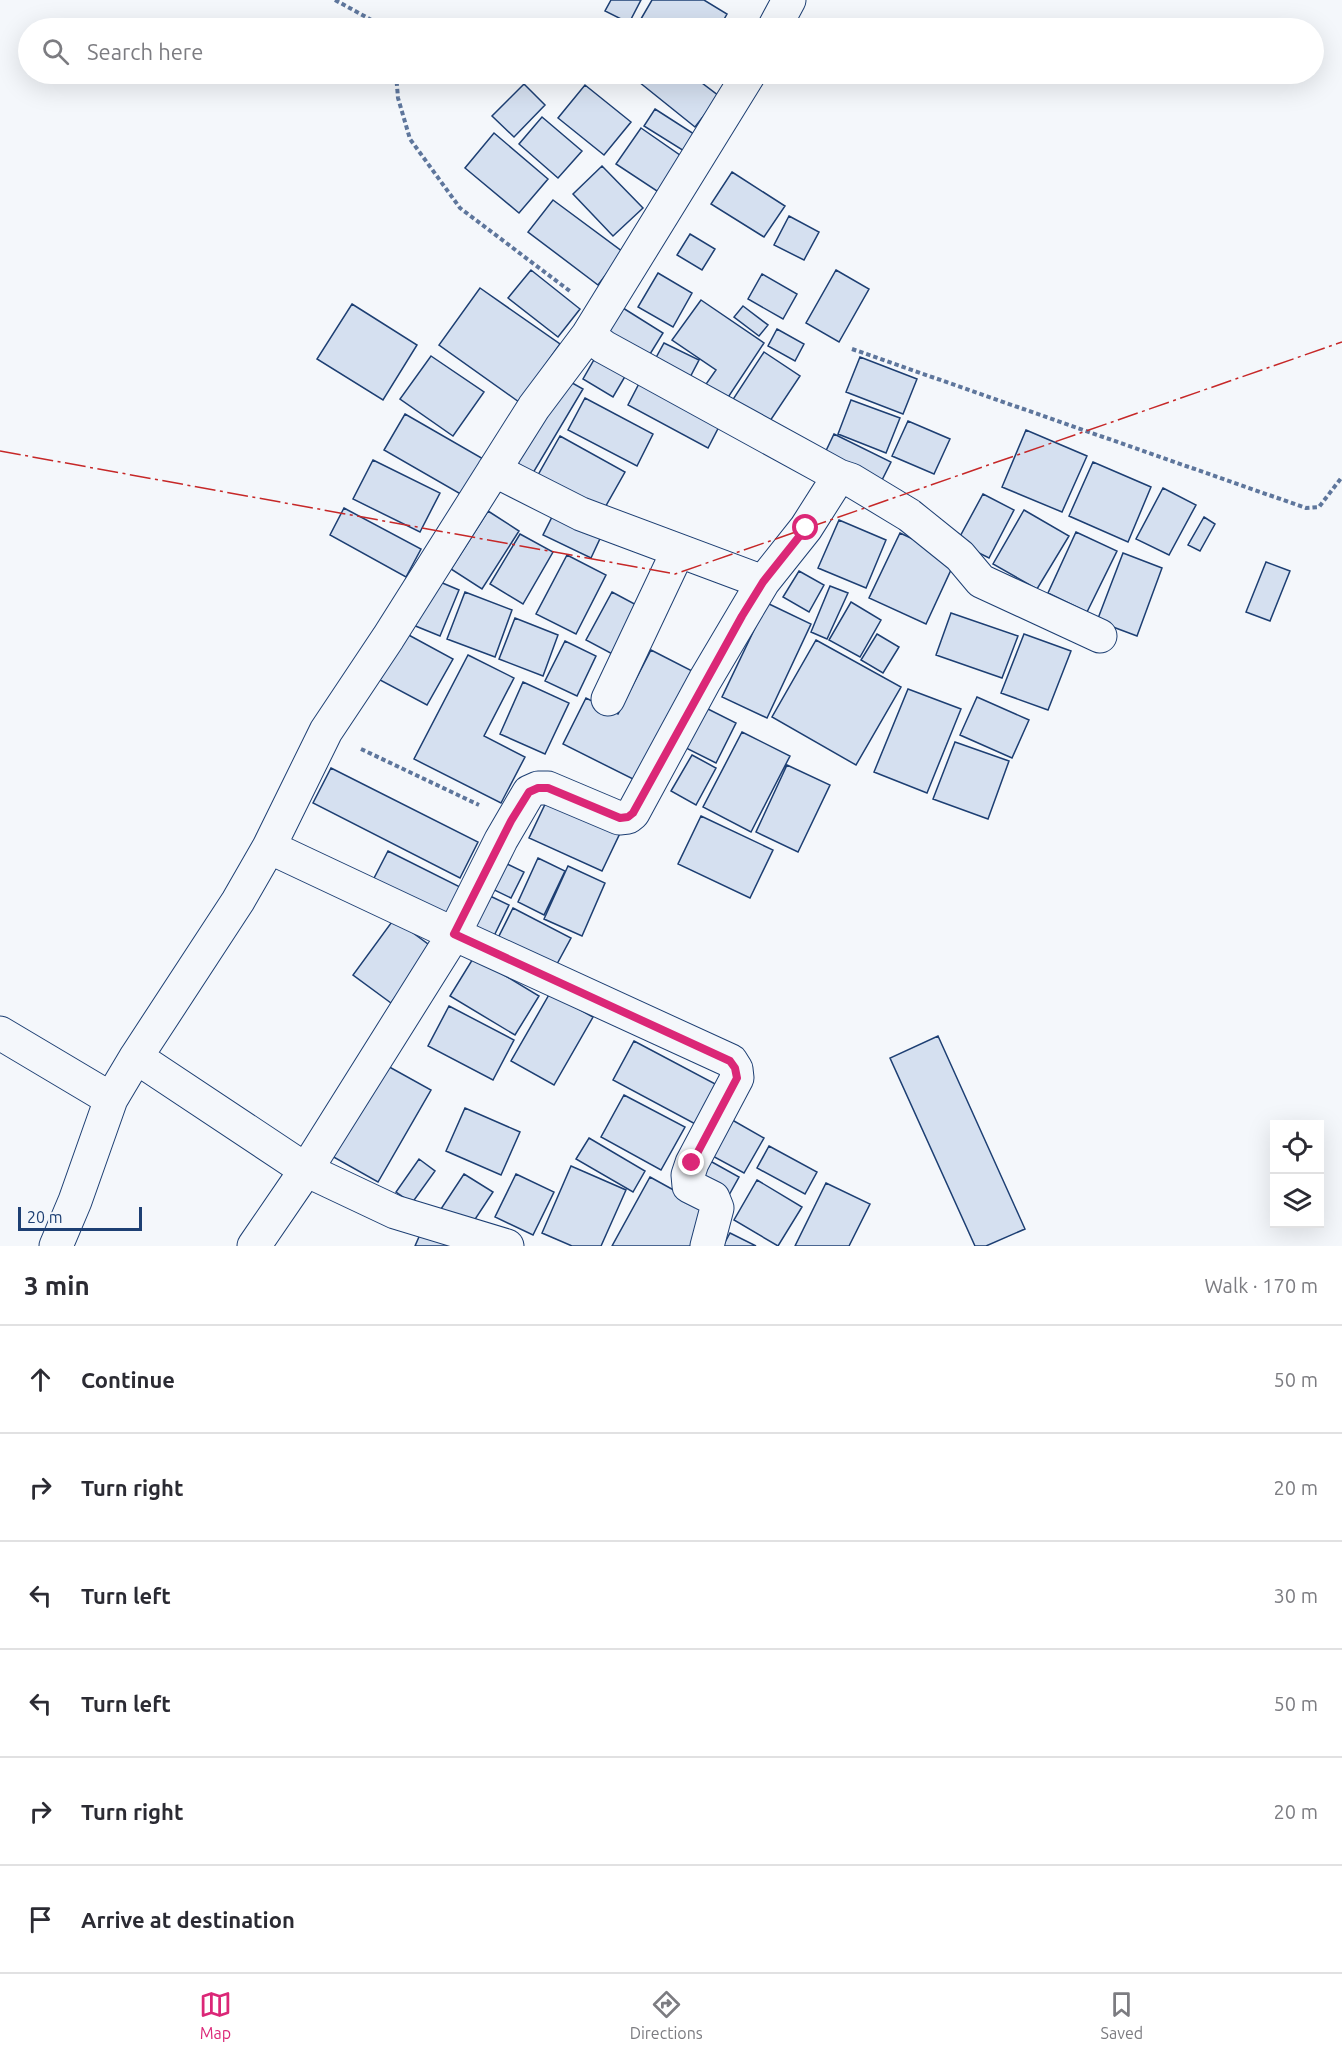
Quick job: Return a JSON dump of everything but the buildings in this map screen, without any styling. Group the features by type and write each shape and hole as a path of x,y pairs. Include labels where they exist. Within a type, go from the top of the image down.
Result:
{"street":[{"path":"779,18 789,0"},
{"path":"56,1246 75,1201 111,1099 135,1057 238,901 269,847 326,731 388,639 534,407 594,324 743,84"},
{"path":"594,324 604,347 839,476 851,480 909,515 960,556 981,581 1100,636"},
{"path":"494,470 581,514 763,582"},
{"path":"254,1246 306,1170 454,934 511,821 529,792 538,788 548,788 620,818 628,817 633,813 705,680 763,582 806,528 839,476"},
{"path":"608,699 678,551"},
{"path":"269,847 730,1061 735,1068 737,1078 692,1163 688,1175 689,1186 713,1198 717,1208 707,1246"},
{"path":"0,1033 111,1099"},
{"path":"135,1057 306,1170 395,1212 507,1246"}],"path":[{"path":"335,0 368,18"},
{"path":"397,84 398,98 410,139 460,208 594,324"},
{"path":"852,349 1305,508 1319,507 1342,477"},
{"path":"326,731 511,821"}],"power":[{"path":"0,451 675,574 1342,342"}],"route":[{"path":"692,1163 737,1078 735,1068 730,1061 454,934 511,821 529,792 538,788 548,788 620,818 628,817 633,813 742,616 763,582 806,528"}]}
